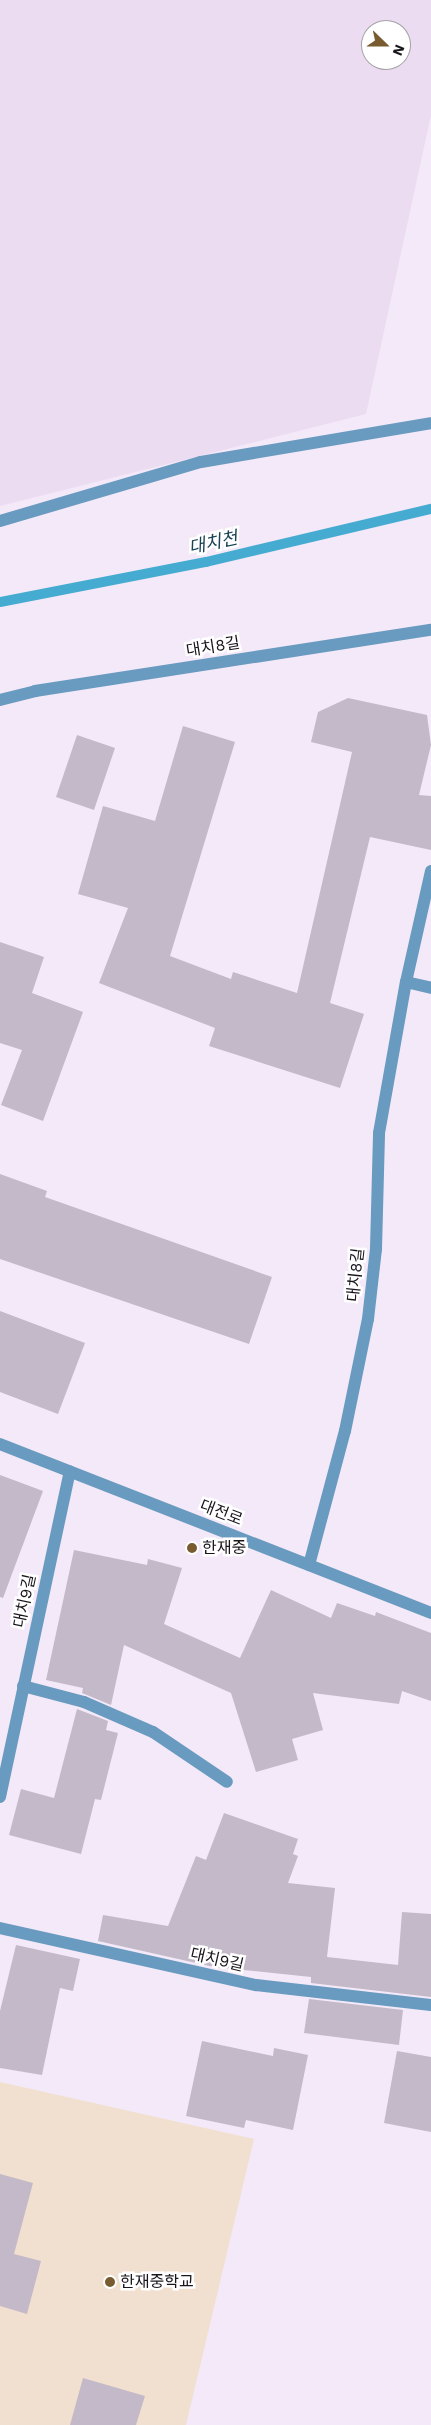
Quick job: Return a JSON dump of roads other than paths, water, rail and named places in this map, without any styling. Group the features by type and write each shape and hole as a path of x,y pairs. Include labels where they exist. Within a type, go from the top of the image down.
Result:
{"street":[{"path":"0,521 201,462 431,423"},
{"name":"대치8길","path":"0,700 35,690 431,630"},
{"name":"대치8길","path":"309,1565 345,1431 368,1319 376,1249 379,1133 406,982 431,871"},
{"path":"406,982 431,988"},
{"name":"대전로","path":"0,1444 431,1613"},
{"name":"대치9길","path":"0,1797 70,1471"},
{"path":"23,1686 84,1702 152,1732 227,1782"},
{"name":"대치9길","path":"0,1928 256,1985 431,2005"}],"waterway":[{"name":"대치천","path":"0,602 206,562 431,509"}],"place":[{"name":"한재중","path":"192,1548"},
{"name":"한재중학교","path":"110,2282"}]}
